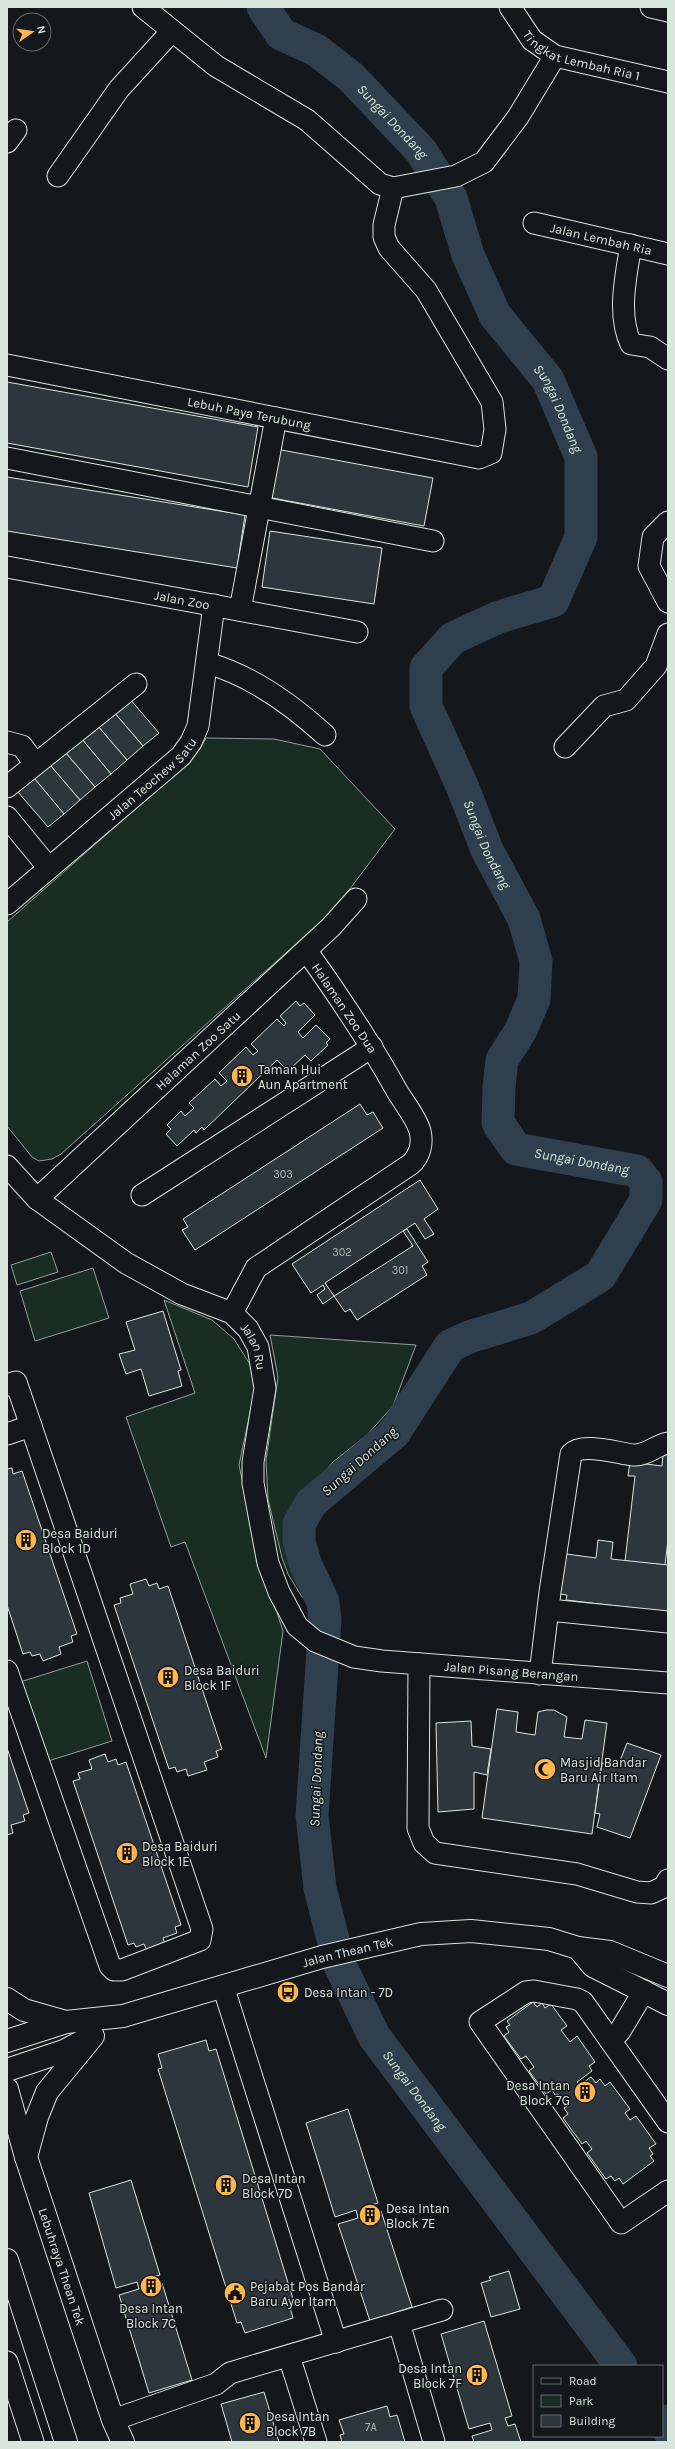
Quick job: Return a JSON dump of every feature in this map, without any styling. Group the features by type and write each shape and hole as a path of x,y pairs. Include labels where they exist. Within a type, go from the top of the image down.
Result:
{"main road":[{"name":"Jalan Thean Tek","path":"7,2041 66,2022 123,2016 322,1957 421,1934 471,1931 549,1939 578,1948 610,1952 668,1976"},
{"path":"578,1948 593,1966 668,2004"},
{"path":"7,1999 24,2010 66,2022"},
{"name":"Jalan Thean Tek","path":"7,2070 64,2051 93,2036 123,2016"},
{"path":"26,2157 37,2117 47,2092 93,2036"},
{"name":"Lebuhraya Thean Tek","path":"7,2089 26,2157 113,2420 123,2442"},
{"path":"7,2260 66,2442"}],"street":[{"path":"144,7 216,66 308,120 380,184 393,188 456,176 484,162 518,117 555,56"},
{"name":"Tingkat Lembah Ria 1","path":"510,7 532,40 555,56 668,82"},
{"path":"651,7 668,10"},
{"path":"58,176 120,88 172,31"},
{"name":"Lebuh Paya Terubung","path":"7,365 479,458 491,453 495,429 492,402 426,290 389,248 384,237 384,225 393,188"},
{"name":"Jalan Lembah Ria","path":"534,223 668,254"},
{"path":"631,245 625,282 625,332 631,344 650,347 668,359"},
{"path":"240,610 276,418"},
{"path":"7,458 433,541"},
{"path":"668,522 653,537 649,566 668,602"},
{"name":"Jalan Zoo","path":"7,567 358,632"},
{"name":"Jalan Teochew Satu","path":"7,904 48,867 181,756 191,742 198,726 214,606"},
{"path":"565,747 604,706 626,700 656,666 668,634"},
{"path":"207,663 230,669 306,718 325,735"},
{"path":"7,787 136,684"},
{"path":"7,742 22,746 35,764"},
{"path":"7,817 48,867"},
{"name":"Halaman Zoo Satu","path":"37,1199 331,927 356,900"},
{"name":"Halaman Zoo Dua","path":"232,1313 256,1268 417,1158 420,1149 420,1130 384,1066 306,950"},
{"path":"142,1195 372,1047"},
{"name":"Jalan Ru","path":"7,1166 37,1199 126,1263 182,1294 232,1313 248,1329 258,1347 265,1388 253,1462 253,1483 268,1563 289,1614 304,1633 315,1641 354,1657"},
{"path":"7,1385 16,1382 202,1929 200,1940 122,1970 114,1970 110,1966 7,1671"},
{"path":"7,1434 31,1426"},
{"path":"540,1674 555,1553 571,1454 574,1451 584,1448 638,1455 668,1443"},
{"path":"549,1610 668,1622"},
{"name":"Jalan Pisang Berangan","path":"354,1657 419,1664 668,1683"},
{"path":"419,1664 418,1828 424,1843 429,1848 435,1853 577,1874 637,1892 651,1893 664,1887 668,1880"},
{"path":"223,1986 336,2342"},
{"path":"611,2041 629,2018 644,1991"},
{"path":"668,2122 583,2002 569,1996 526,1992 480,2022 622,2223 668,2192"},
{"path":"113,2420 216,2384 230,2373 442,2310"},
{"path":"399,2323 434,2442"},
{"path":"289,2356 316,2442"},
{"path":"7,2362 33,2442"}],"green space":[{"path":"206,738 274,739 320,749 395,829 334,910 61,1154 52,1159 39,1161 32,1157 7,1126 7,922 184,766 200,749"},
{"path":"51,1252 58,1272 17,1285 11,1265"},
{"path":"93,1268 109,1318 35,1341 20,1291"},
{"path":"164,1300 212,1320 234,1339 253,1369 255,1389 239,1465 258,1554 283,1631 266,1758 185,1542 171,1547 126,1417 195,1393"},
{"path":"270,1335 416,1345 393,1406 367,1435 333,1462 292,1511 287,1527 298,1562 319,1603 302,1597 288,1574 282,1558 268,1499 266,1460 278,1377"},
{"path":"87,1661 112,1741 45,1762 20,1682"}],"building":[{"path":"7,382 258,427 248,487 7,443"},
{"path":"276,449 433,478 424,526 267,497"},
{"path":"7,477 245,515 237,568 7,531"},
{"path":"270,531 382,548 374,604 262,587"},
{"path":"129,698 159,733 143,746 113,711"},
{"path":"113,711 143,746 127,760 97,725"},
{"path":"97,725 127,760 111,774 81,738"},
{"path":"81,738 111,774 95,787 65,752"},
{"path":"65,752 95,787 80,800 50,765"},
{"path":"50,765 80,800 64,814 34,778"},
{"path":"34,778 64,814 48,827 18,792"},
{"name":"Taman Hui Aun Apartment","path":"296,1001 300,1006 304,1003 315,1015 298,1032 303,1038 316,1025 330,1039 326,1043 328,1045 311,1061 305,1055 288,1071 277,1060 204,1130 202,1127 196,1133 194,1130 177,1146 166,1134 171,1129 167,1125 181,1111 185,1116 194,1108 189,1103 215,1079 221,1086 227,1081 219,1073 246,1047 253,1055 258,1051 251,1044 277,1019 284,1026 286,1023 280,1016"},
{"path":"360,1104 367,1115 373,1112 383,1128 195,1250 182,1230 188,1227 183,1219"},
{"path":"420,1180 438,1209 424,1219 434,1234 425,1239 415,1223 325,1283 334,1296 323,1304 317,1295 325,1289 323,1285 311,1293 292,1264"},
{"path":"407,1229 428,1262 422,1266 427,1275 357,1320 350,1309 345,1312 334,1296 413,1246 403,1231"},
{"path":"163,1311 181,1370 178,1371 182,1386 149,1396 141,1369 126,1374 119,1354 135,1350 126,1322"},
{"path":"663,1454 668,1455 668,1540 665,1565 625,1561 635,1476 628,1476 630,1462 662,1466"},
{"name":"Desa Baiduri Block 1D","path":"12,1468 13,1474 22,1471 77,1634 71,1636 73,1642 59,1647 61,1654 43,1661 40,1654 32,1656 30,1652 23,1654 7,1605 7,1469"},
{"path":"598,1540 613,1542 611,1559 668,1565 668,1612 566,1600 567,1595 554,1593 559,1553 596,1558"},
{"name":"Desa Baiduri Block 1F","path":"146,1579 149,1586 157,1583 159,1589 168,1586 222,1749 216,1751 218,1757 204,1762 207,1770 188,1776 186,1769 177,1772 175,1767 169,1769 114,1605 121,1603 120,1598 133,1594 130,1584"},
{"name":"Masjid Bandar Baru Air Itam","path":"497,1709 518,1712 516,1732 535,1735 538,1712 546,1710 554,1710 567,1717 564,1737 582,1739 585,1720 607,1723 592,1834 482,1818"},
{"path":"471,1721 472,1746 491,1749 487,1775 474,1772 474,1809 438,1812 436,1723"},
{"path":"627,1743 661,1755 630,1838 597,1827 600,1814 595,1813 602,1763 618,1766"},
{"path":"7,1748 29,1813 23,1815 25,1821 11,1825 13,1833 7,1835"},
{"name":"Desa Baiduri Block 1E","path":"105,1754 108,1762 116,1759 118,1765 126,1762 181,1925 175,1927 177,1933 163,1938 165,1945 147,1951 144,1944 136,1947 134,1943 128,1945 73,1781 80,1779 78,1773 92,1769 89,1760"},
{"name":"Desa Intan Block 7G","path":"533,2002 537,2007 542,2003 545,2008 551,2004 567,2026 561,2030 570,2042 577,2036 595,2062 589,2066 592,2071 577,2082 580,2085 591,2077 596,2083 600,2079 605,2086 610,2082 630,2109 625,2113 630,2120 636,2116 656,2144 649,2148 653,2154 650,2156 654,2161 623,2184 619,2178 615,2181 611,2176 606,2179 587,2153 592,2149 586,2141 582,2144 563,2118 568,2114 564,2108 567,2106 558,2094 555,2095 552,2090 546,2094 529,2071 534,2067 526,2056 521,2059 504,2036 509,2032 506,2027 510,2025 507,2021"},
{"name":"Desa Intan Block 7D","path":"206,2040 209,2051 216,2049 294,2302 289,2304 293,2318 245,2333 241,2322 237,2323 158,2069 162,2068 158,2054"},
{"name":"Desa Intan Block 7E","path":"348,2109 378,2203 371,2205 374,2213 381,2211 412,2307 370,2321 338,2224 358,2218 356,2210 335,2217 306,2123"},
{"name":"Desa Intan Block 7C","path":"131,2180 160,2275 153,2277 155,2285 162,2283 192,2380 149,2393 119,2295 139,2289 137,2282 116,2288 89,2193"},
{"path":"509,2271 520,2309 491,2317 481,2283 491,2280 489,2277"},
{"name":"Desa Intan Block 7F","path":"484,2321 512,2416 505,2418 508,2426 515,2424 521,2442 474,2442 472,2436 492,2430 490,2423 469,2429 441,2334"},
{"name":"Desa Intan Block 7B","path":"264,2392 279,2442 232,2442 221,2404"},
{"path":"387,2406 390,2417 397,2415 405,2442 342,2442 340,2435 344,2434 339,2420"}],"waterway":[{"name":"Sungai Dondang","path":"263,7 281,34 316,50 351,77 421,151 451,198 468,255 495,315 548,380 581,457 581,537 553,601 499,617 453,638 426,668 426,706 463,788 487,850 524,919 536,961 534,999 521,1030 502,1060 499,1087 498,1123 516,1149 637,1171 646,1182 646,1200 600,1276 531,1318 469,1337 450,1346 394,1433 311,1503 299,1524 299,1541 305,1563 323,1602 325,1620 312,1815 320,1888 339,1963 374,2036 620,2365"},
{"name":"Sungai Dondang","path":"663,2422 668,2429"}],"place":[{"name":"Taman Hui Aun Apartment","path":"242,1076"},
{"name":"Desa Baiduri Block 1D","path":"26,1540"},
{"name":"Desa Baiduri Block 1F","path":"168,1677"},
{"name":"Masjid Bandar Baru Air Itam","path":"545,1769"},
{"name":"Desa Baiduri Block 1E","path":"127,1853"},
{"name":"Desa Intan - 7D","path":"288,1992"},
{"name":"Desa Intan Block 7G","path":"585,2092"},
{"name":"Desa Intan Block 7D","path":"226,2185"},
{"name":"Desa Intan Block 7E","path":"370,2215"},
{"name":"Desa Intan Block 7C","path":"151,2286"},
{"name":"Pejabat Pos Bandar Baru Ayer Itam","path":"235,2293"},
{"name":"Desa Intan Block 7F","path":"477,2375"},
{"name":"Desa Intan Block 7B","path":"250,2423"}]}
